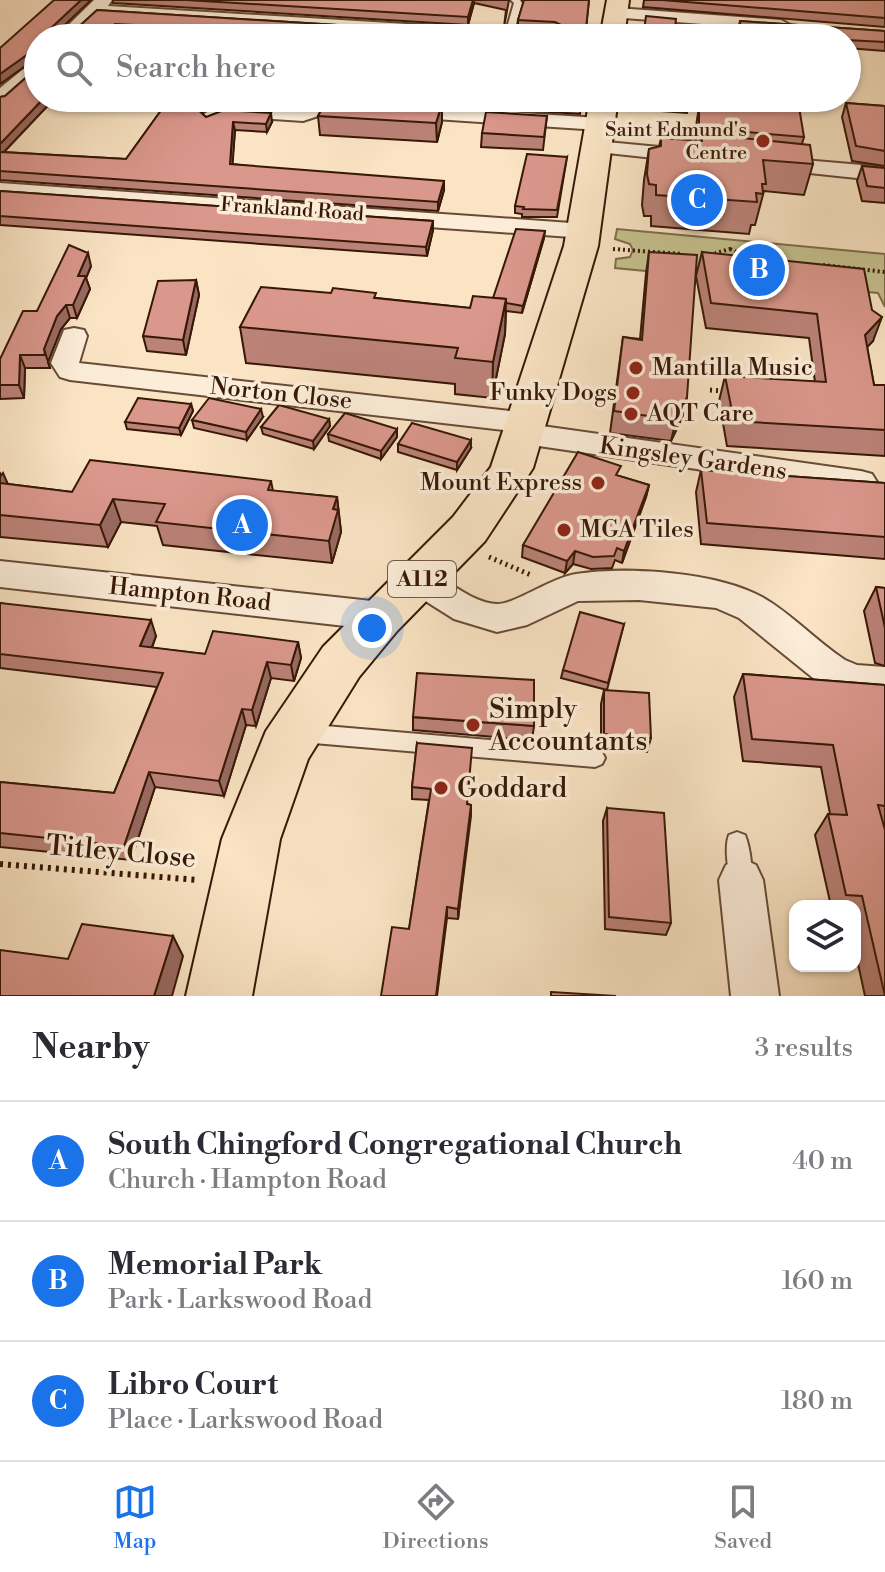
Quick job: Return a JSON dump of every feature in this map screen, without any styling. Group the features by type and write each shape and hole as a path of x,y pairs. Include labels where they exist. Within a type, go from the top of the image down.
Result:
{"main road":[{"name":"A112","path":"219,996 251,827 272,771 292,732 339,664 381,616 420,581 496,499 527,428 583,238 600,123"}],"street":[{"path":"79,24 99,5 260,24"},
{"path":"617,7 777,24"},
{"path":"0,98 24,76"},
{"path":"209,117 215,112"},
{"path":"254,112 303,115 311,112"},
{"path":"424,112 600,123 716,158"},
{"path":"746,161 885,174"},
{"name":"Frankland Road","path":"0,190 583,238"},
{"name":"Norton Close","path":"74,336 65,363 70,371 527,428"},
{"name":"Kingsley Gardens","path":"527,428 861,482"},
{"name":"Hampton Road","path":"0,574 381,616"},
{"path":"420,581 473,611 498,618 513,616 566,589 606,587 719,594 750,609 827,669 851,681 885,683"},
{"path":"739,861 755,996"}],"lane":[{"path":"512,24 518,3 515,0"},
{"path":"292,732 595,758"}],"path":[{"path":"583,238 688,254"},
{"path":"702,256 715,257 721,264 731,266 741,265 746,259 730,249 720,250 715,257"},
{"path":"821,265 883,270 885,278"},
{"path":"710,390 732,392"},
{"path":"481,554 566,589"},
{"name":"Titley Close","path":"0,864 239,884"}],"shaded area":[{"path":"617,229 885,254 885,307 878,293 615,268 616,259 630,257 633,250 630,244 615,239"}],"building":[{"path":"54,0 81,0 55,24 27,24"},
{"path":"186,0 473,0 468,17"},
{"path":"524,0 589,0 586,24 518,20"},
{"path":"662,0 885,0 885,18"},
{"path":"97,10 320,24 82,24"},
{"path":"646,16 676,19 675,24 645,24"},
{"path":"740,21 784,24 740,24"},
{"path":"24,27 24,57 0,74 0,48"},
{"path":"861,29 885,31 885,42 861,41"},
{"path":"24,79 24,112 31,112 0,144 0,97"},
{"path":"861,104 885,106 885,151 856,146 848,112 861,112"},
{"path":"160,112 200,112 206,117 219,112 271,113 266,124 233,122 230,164 444,181 438,202 0,171 0,152 126,159"},
{"path":"320,112 439,112 436,123 318,116"},
{"path":"486,112 547,116 544,137 482,133"},
{"path":"699,112 800,112 804,137 699,128"},
{"path":"702,134 810,145 813,164 763,160 766,184 762,184 763,194 756,193 757,202 656,195 656,185 649,184 647,174 649,149 661,146 661,138 702,141"},
{"path":"527,154 567,157 557,210 515,206"},
{"path":"862,166 885,168 885,188 867,186"},
{"path":"0,191 433,221 426,247 0,216"},
{"path":"516,229 545,231 523,306 493,298"},
{"path":"69,245 88,253 78,276 86,276 73,305 66,305 57,316 44,349 45,355 20,355 19,385 0,385 0,359 23,311 37,311"},
{"path":"649,252 697,255 687,397 676,420 614,411 623,337 642,340"},
{"path":"702,252 864,269 872,310 882,317 865,335 874,385 885,385 885,430 734,421 725,376 826,382 817,314 711,303"},
{"path":"196,280 183,340 143,336 158,281"},
{"path":"261,287 331,293 333,288 376,293 374,298 470,308 473,296 506,299 493,362 455,358 458,348 240,327"},
{"path":"138,398 191,404 179,428 125,422"},
{"path":"209,398 261,409 246,432 192,420"},
{"path":"279,405 329,419 313,441 261,427"},
{"path":"345,413 397,429 381,451 328,434"},
{"path":"412,423 471,440 457,462 398,444"},
{"path":"578,452 621,466 616,475 649,485 624,551 617,548 614,556 593,557 575,551 567,561 523,545"},
{"path":"90,460 271,481 268,490 337,497 333,509 338,510 329,541 156,522 165,504 113,499 100,525 0,515 0,483 72,492"},
{"path":"701,470 885,483 885,537 707,523"},
{"path":"876,587 885,588 885,628"},
{"path":"0,603 151,620 140,646 205,654 213,631 298,642 291,665 267,662 252,710 242,709 219,781 149,772 124,846 0,833 0,782 114,793 163,673 0,654"},
{"path":"580,612 624,624 608,683 563,670"},
{"path":"417,673 534,680 534,726 413,717"},
{"path":"743,674 885,685 885,806 878,805 885,830 885,996 862,896 846,895 828,814 847,815 833,745 752,739"},
{"path":"604,690 649,693 651,738 604,734"},
{"path":"417,743 472,748 467,804 471,805 458,909 447,907 436,996 381,996 392,927 409,929 431,789 412,787"},
{"path":"607,808 664,813 671,923 609,917"},
{"path":"82,924 173,936 154,996 0,996 0,950 68,959"},
{"path":"551,992 616,996 551,996"}],"place":[{"name":"Saint Edmund's Centre","path":"763,141"},
{"name":"Libro Court","path":"697,200"},
{"name":"Memorial Park","path":"759,270"},
{"name":"Mantilla Music","path":"636,368"},
{"name":"Funky Dogs","path":"633,393"},
{"name":"AQT Care","path":"631,414"},
{"name":"Mount Express","path":"598,483"},
{"name":"South Chingford Congregational Church","path":"242,525"},
{"name":"MGA Tiles","path":"564,530"},
{"name":"Simply Accountants","path":"473,725"},
{"name":"Goddard","path":"441,788"}]}
